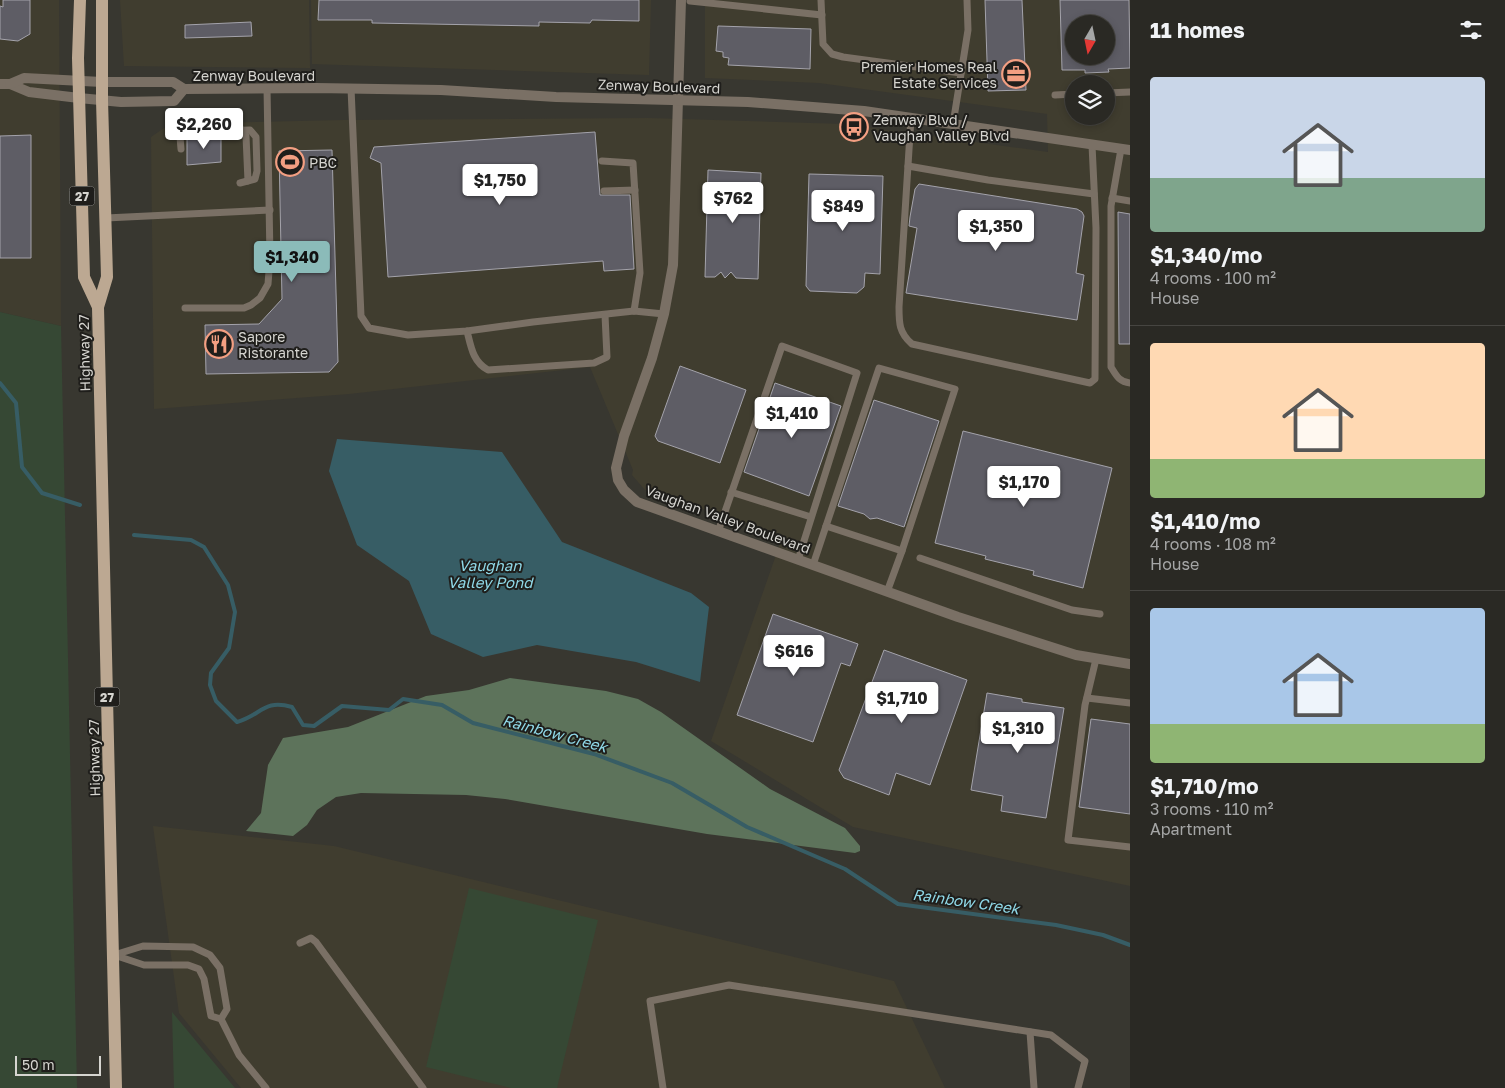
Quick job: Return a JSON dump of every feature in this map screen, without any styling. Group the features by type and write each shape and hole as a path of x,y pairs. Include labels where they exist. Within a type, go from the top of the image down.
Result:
{"main road":[{"name":"Highway 27","path":"80,0 78,58 84,277 98,307"},
{"name":"Highway 27","path":"102,0 102,100 107,277 98,307 116,1088"}],"street":[{"name":"Vaughan Valley Boulevard","path":"687,1 678,100 673,265 664,314 652,358 624,436 616,468 618,480 624,490 637,502 958,617 1076,655 1096,660 1130,664"},
{"name":"Zenway Boulevard","path":"5,84 24,78 102,82 173,82 184,89 351,88 441,90 556,97 748,102 854,110 1125,150"},
{"name":"Zenway Boulevard","path":"5,84 29,92 121,102 174,101 184,89"}],"lane":[{"path":"822,0 823,44 832,54 961,73"},
{"path":"953,124 968,30 966,0"},
{"path":"687,1 822,15"},
{"path":"185,308 244,308 260,298 268,284 270,276 270,210 267,88"},
{"path":"351,88 361,316 369,328 408,334 468,331 634,311 664,314"},
{"path":"1115,93 1130,92"},
{"path":"1054,95 1065,94"},
{"path":"911,118 899,307 899,327 905,338 912,344 1090,383 1095,379 1096,228 1092,145"},
{"path":"181,149 180,137 184,132 250,130 256,137 257,171 255,179 240,183"},
{"path":"1125,150 1112,198 1111,366 1118,378 1125,383 1130,383"},
{"path":"602,161 633,163 640,273 634,311"},
{"path":"908,166 988,180 1094,194"},
{"path":"604,191 635,190"},
{"path":"1112,198 1130,201"},
{"path":"106,218 270,210"},
{"path":"468,331 472,351 479,365 488,370 594,363 607,357 605,315"},
{"path":"718,532 782,346 857,373 798,560"},
{"path":"813,565 879,368 955,389 887,592"},
{"path":"731,492 811,517"},
{"path":"826,526 902,551"},
{"path":"920,558 1072,610 1100,614"},
{"path":"1096,660 1087,698 1068,840 1130,847"},
{"path":"1087,698 1130,704"},
{"path":"300,943 311,938 316,942 422,1088"},
{"path":"114,955 144,946 193,946 210,955 220,968 227,1009 221,1019"},
{"path":"114,955 144,965 188,965 198,969 204,979 211,1016 221,1019 239,1055 266,1088"},
{"path":"663,1088 650,1001 729,985 1051,1035 1085,1062 1078,1088"},
{"path":"1030,1032 1034,1088"}],"shaded area":[{"path":"0,0 59,0 61,326 0,312"},
{"path":"120,0 309,0 310,68 124,66"},
{"path":"311,0 651,0 649,75 312,64"},
{"path":"705,0 1130,0 1130,886 853,827 711,741 783,535 645,490 632,475 633,470 590,367 349,394 154,409 151,137 170,124 344,120 648,118 844,124 1048,152 1047,114 819,83 705,78"},
{"path":"153,826 334,846 894,981 945,1088 241,1088 179,1013"}],"green space":[{"path":"0,312 61,326 77,1088 0,1088"},
{"path":"510,678 606,691 638,699 661,712 770,789 845,828 860,846 860,851 855,853 707,834 505,799 466,795 361,793 336,797 317,810 307,825 293,836 246,831 261,813 268,765 283,738 348,727 426,696 469,690"},
{"path":"469,888 598,920 557,1088 511,1088 426,1067"},
{"path":"172,1012 235,1088 174,1088"}],"water":[{"name":"Vaughan Valley Pond","path":"337,439 502,452 562,542 691,593 709,607 700,682 636,662 537,645 483,657 431,634 409,581 357,545 329,471"}],"building":[{"path":"3,0 30,0 30,34 18,41 0,39 0,6 3,7"},
{"path":"319,0 639,0 639,21 592,20 590,23 539,22 539,26 372,23 372,20 318,20"},
{"path":"985,0 1022,0 1026,90 988,91"},
{"path":"1060,0 1129,0 1130,68 1108,69 1109,72 1085,73 1085,70 1062,70"},
{"path":"251,22 252,36 185,38 185,25"},
{"path":"718,26 811,29 810,69 728,65 729,58 723,57 723,52 716,51"},
{"path":"595,132 600,195 630,195 634,269 604,271 603,261 388,277 381,163 370,158 374,147"},
{"path":"31,135 31,258 0,258 0,136"},
{"path":"221,136 221,162 187,165 187,137"},
{"path":"332,150 338,362 329,372 206,374 205,325 259,324 282,299 279,151"},
{"path":"708,170 761,173 758,279 736,278 731,272 725,278 721,272 715,277 705,277"},
{"path":"809,174 883,176 880,274 865,273 864,287 857,293 810,291 806,286"},
{"path":"919,184 1077,209 1082,212 1084,216 1076,273 1084,275 1077,320 906,293 917,228 909,226 910,217 915,189"},
{"path":"1118,212 1130,214 1130,344 1119,344"},
{"path":"680,366 746,390 720,463 658,441 655,436"},
{"path":"775,383 841,406 809,496 744,472"},
{"path":"874,400 939,421 904,527 877,518 870,519 864,514 838,506"},
{"path":"963,431 1112,468 1083,588 1033,575 1034,571 985,559 986,556 935,543"},
{"path":"773,614 858,644 850,666 841,663 813,742 737,715"},
{"path":"884,650 967,680 930,785 896,773 889,795 844,778 839,770"},
{"path":"987,693 1022,699 1022,702 1064,708 1046,818 1001,811 1003,796 971,790"},
{"path":"1091,719 1130,724 1130,814 1079,807"}],"waterway":[{"name":"Rainbow Creek","path":"0,383 16,403 22,467 42,493 80,505"},
{"name":"Rainbow Creek","path":"134,535 191,540 204,547 228,585 235,612 229,648 211,673 210,685 216,701 237,722 268,706 275,705 292,707 303,725 314,726 342,706 389,710 403,699 442,705 473,723 594,754 672,783 747,827 845,869 898,904 1056,925 1103,935 1130,945"}],"place":[{"name":"Premier Homes Real Estate Services","path":"1016,74"},
{"name":"Zenway Blvd / Vaughan Valley Blvd","path":"854,127"},
{"name":"PBC","path":"290,162"},
{"name":"Sapore Ristorante","path":"219,344"}]}
